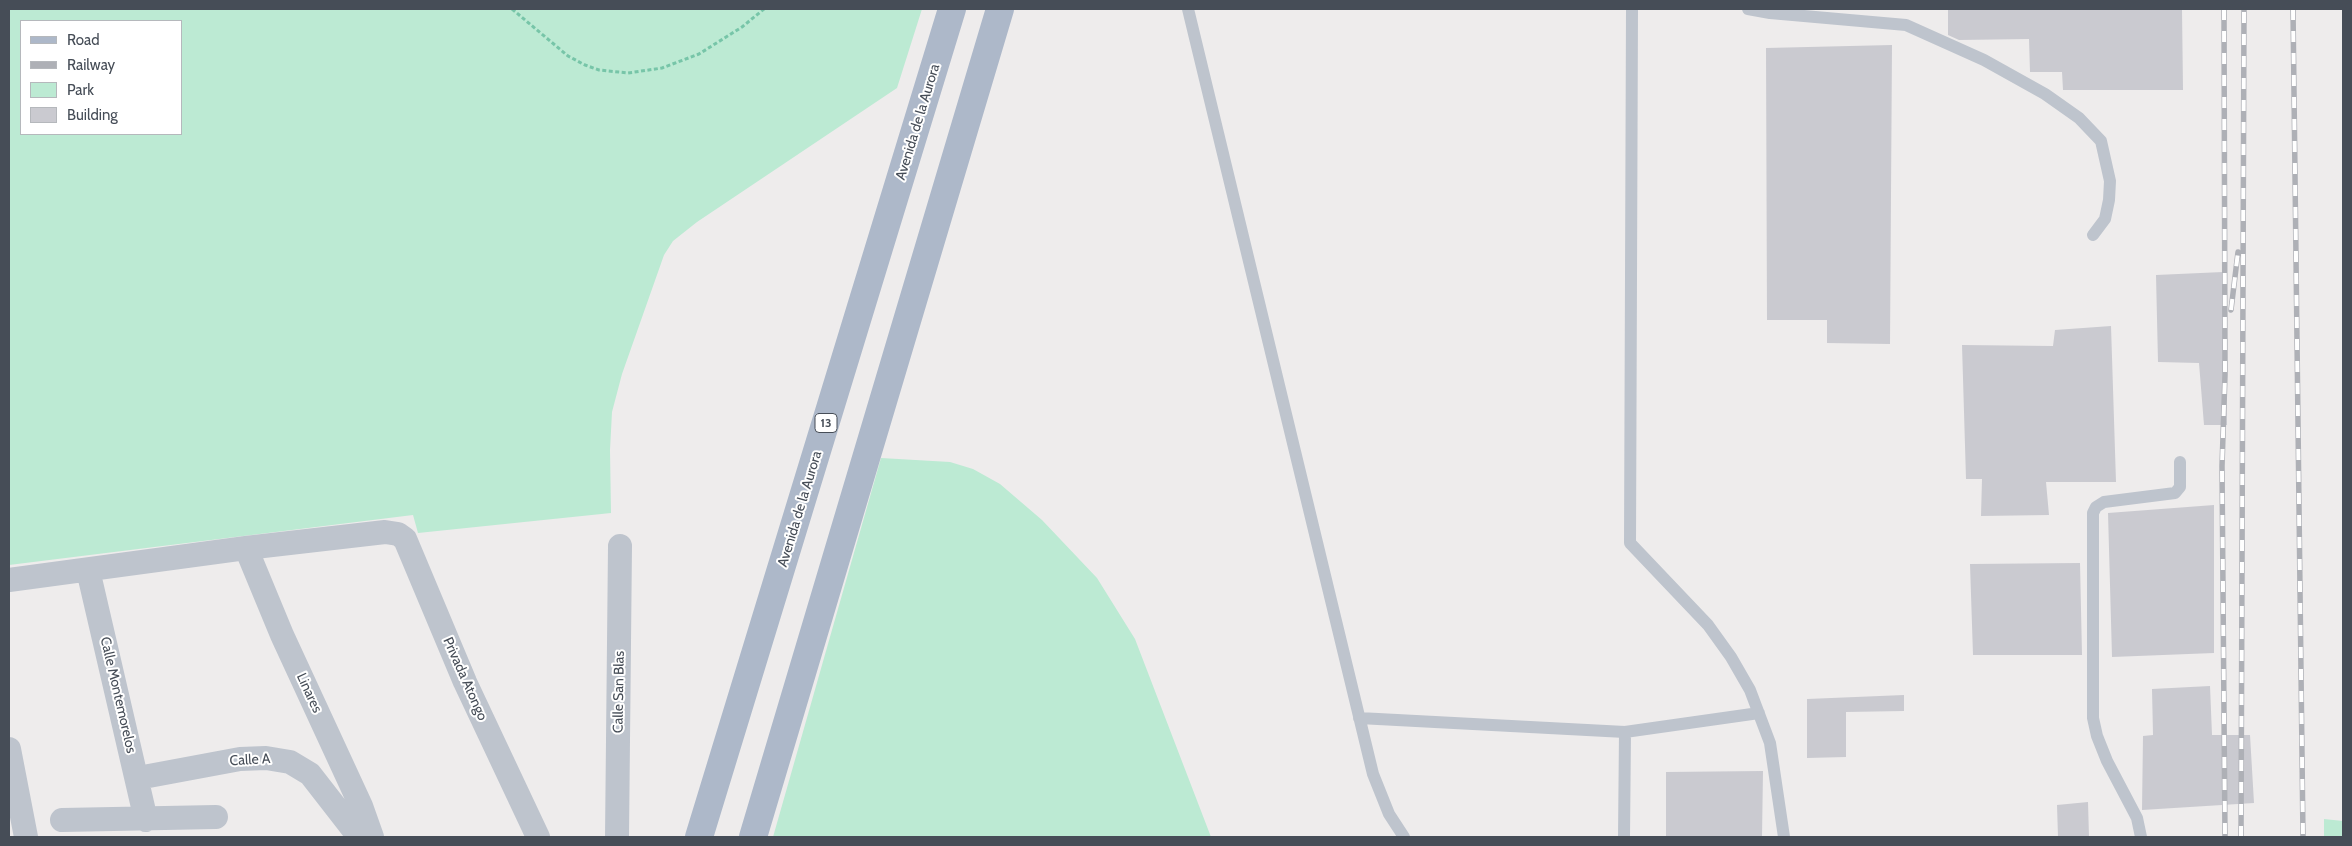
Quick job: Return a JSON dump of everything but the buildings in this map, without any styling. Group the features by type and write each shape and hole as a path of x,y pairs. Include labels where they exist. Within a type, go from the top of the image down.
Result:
{"main road":[{"name":"Avenida de la Aurora","path":"699,837 952,9"},
{"path":"753,837 1000,9"}],"street":[{"name":"Privada Atongo","path":"246,548 385,532 398,534 404,538 465,682 538,837"},
{"name":"Calle San Blas","path":"617,837 620,546"},
{"path":"9,580 246,548"},
{"name":"Linares","path":"246,548 282,635 362,806 372,837"},
{"name":"Calle Montemorelos","path":"88,570 138,778 146,820"},
{"path":"9,749 26,837"},
{"name":"Calle A","path":"138,778 240,759 266,758 290,762 310,774 359,837"},
{"path":"62,820 146,820 216,817"}],"lane":[{"path":"1188,9 1373,774 1389,814 1404,837"},
{"path":"1632,9 1630,543 1708,625 1740,674 1770,743 1784,837"},
{"path":"1748,9 1770,14 1906,26 1984,60 2045,94 2079,118 2101,141 2110,181 2109,200 2105,219 2094,235"},
{"path":"2141,837 2137,818 2107,761 2097,736 2093,718 2093,513 2096,507 2104,502 2175,494 2180,487 2180,462"},
{"path":"1359,718 1625,732 1759,714"},
{"path":"1624,837 1625,732"}],"path":[{"path":"512,9 568,56 599,70 628,73 662,68 699,54 742,27 764,9"}],"green space":[{"path":"9,9 922,9 897,88 697,222 673,241 664,255 622,374 612,412 610,450 611,513 418,533 413,515 9,565"},
{"path":"881,458 950,462 973,469 1000,484 1042,520 1097,578 1135,639 1211,837 773,837"},
{"path":"2324,819 2343,821 2343,837 2324,837"}],"railway":[{"path":"2224,9 2225,375 2222,466 2225,837"},
{"path":"2241,837 2244,9"},
{"path":"2293,9 2303,837"},
{"path":"2231,310 2238,252"}]}
